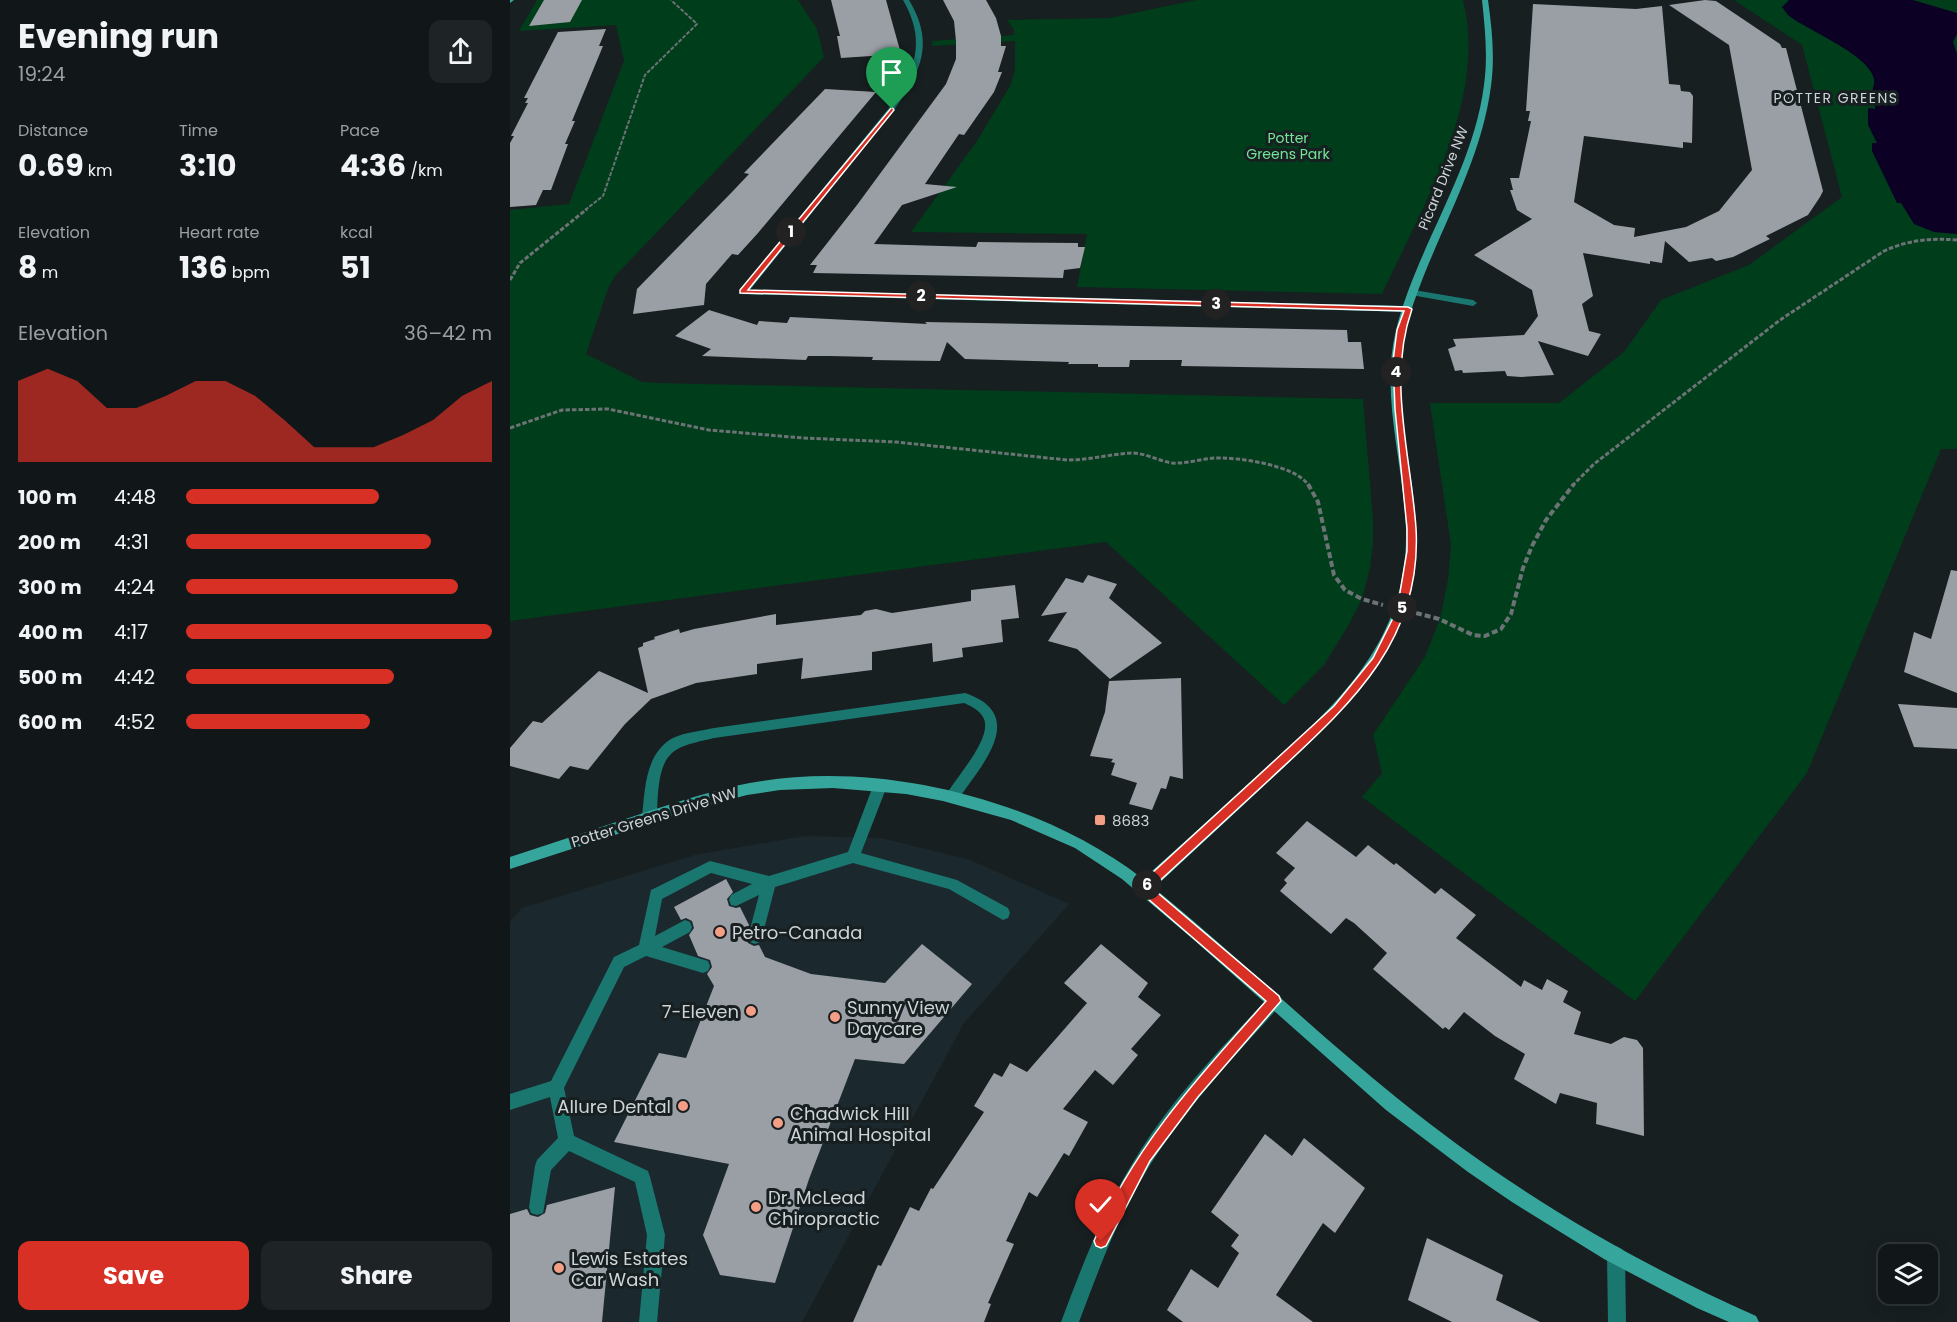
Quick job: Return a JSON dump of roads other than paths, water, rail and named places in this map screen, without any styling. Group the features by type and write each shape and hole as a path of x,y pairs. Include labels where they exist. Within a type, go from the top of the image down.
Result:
{"street":[{"path":"906,0 914,11 921,35 920,56 910,81 892,109 743,292 1408,309"},
{"name":"Picard Drive NW","path":"1144,888 1338,709 1377,660 1402,610 1412,551 1396,361 1401,330 1408,309 1479,134 1492,58 1492,38 1485,0"},
{"path":"1414,293 1473,303"},
{"path":"649,817 655,768 662,752 678,741 714,733 965,698 980,704 988,715 992,727 987,741 952,797"},
{"name":"Potter Greens Drive NW","path":"510,863 736,790 796,783 909,789 952,797 1027,820 1082,845 1144,888 1392,1104 1497,1182 1616,1255 1750,1322"},
{"path":"853,857 880,786"},
{"path":"736,900 770,882 853,857 952,884 1002,913"},
{"path":"645,949 656,895 710,867 770,882"},
{"path":"755,937 770,882"},
{"path":"567,1141 556,1087 619,962 685,927"},
{"path":"645,949 703,966"},
{"path":"1070,1322 1101,1241 1146,1156 1193,1092 1275,1001"},
{"path":"510,1102 556,1087"},
{"path":"537,1207 543,1166 567,1141"},
{"path":"567,1141 642,1177 656,1235 648,1322"},
{"path":"1616,1255 1617,1322"}],"place":[{"name":"8683","path":"1100,820"},
{"name":"Petro-Canada","path":"720,932"},
{"name":"7-Eleven","path":"751,1011"},
{"name":"Sunny View Daycare","path":"835,1017"},
{"name":"Allure Dental","path":"683,1106"},
{"name":"Chadwick Hill Animal Hospital","path":"778,1123"},
{"name":"Dr. McLead Chiropractic","path":"756,1207"},
{"name":"Lewis Estates Car Wash","path":"559,1268"}],"district":[{"name":"POTTER GREENS","path":"1836,98"}],"park label":[{"name":"Potter Greens Park","path":"1288,146"}]}
